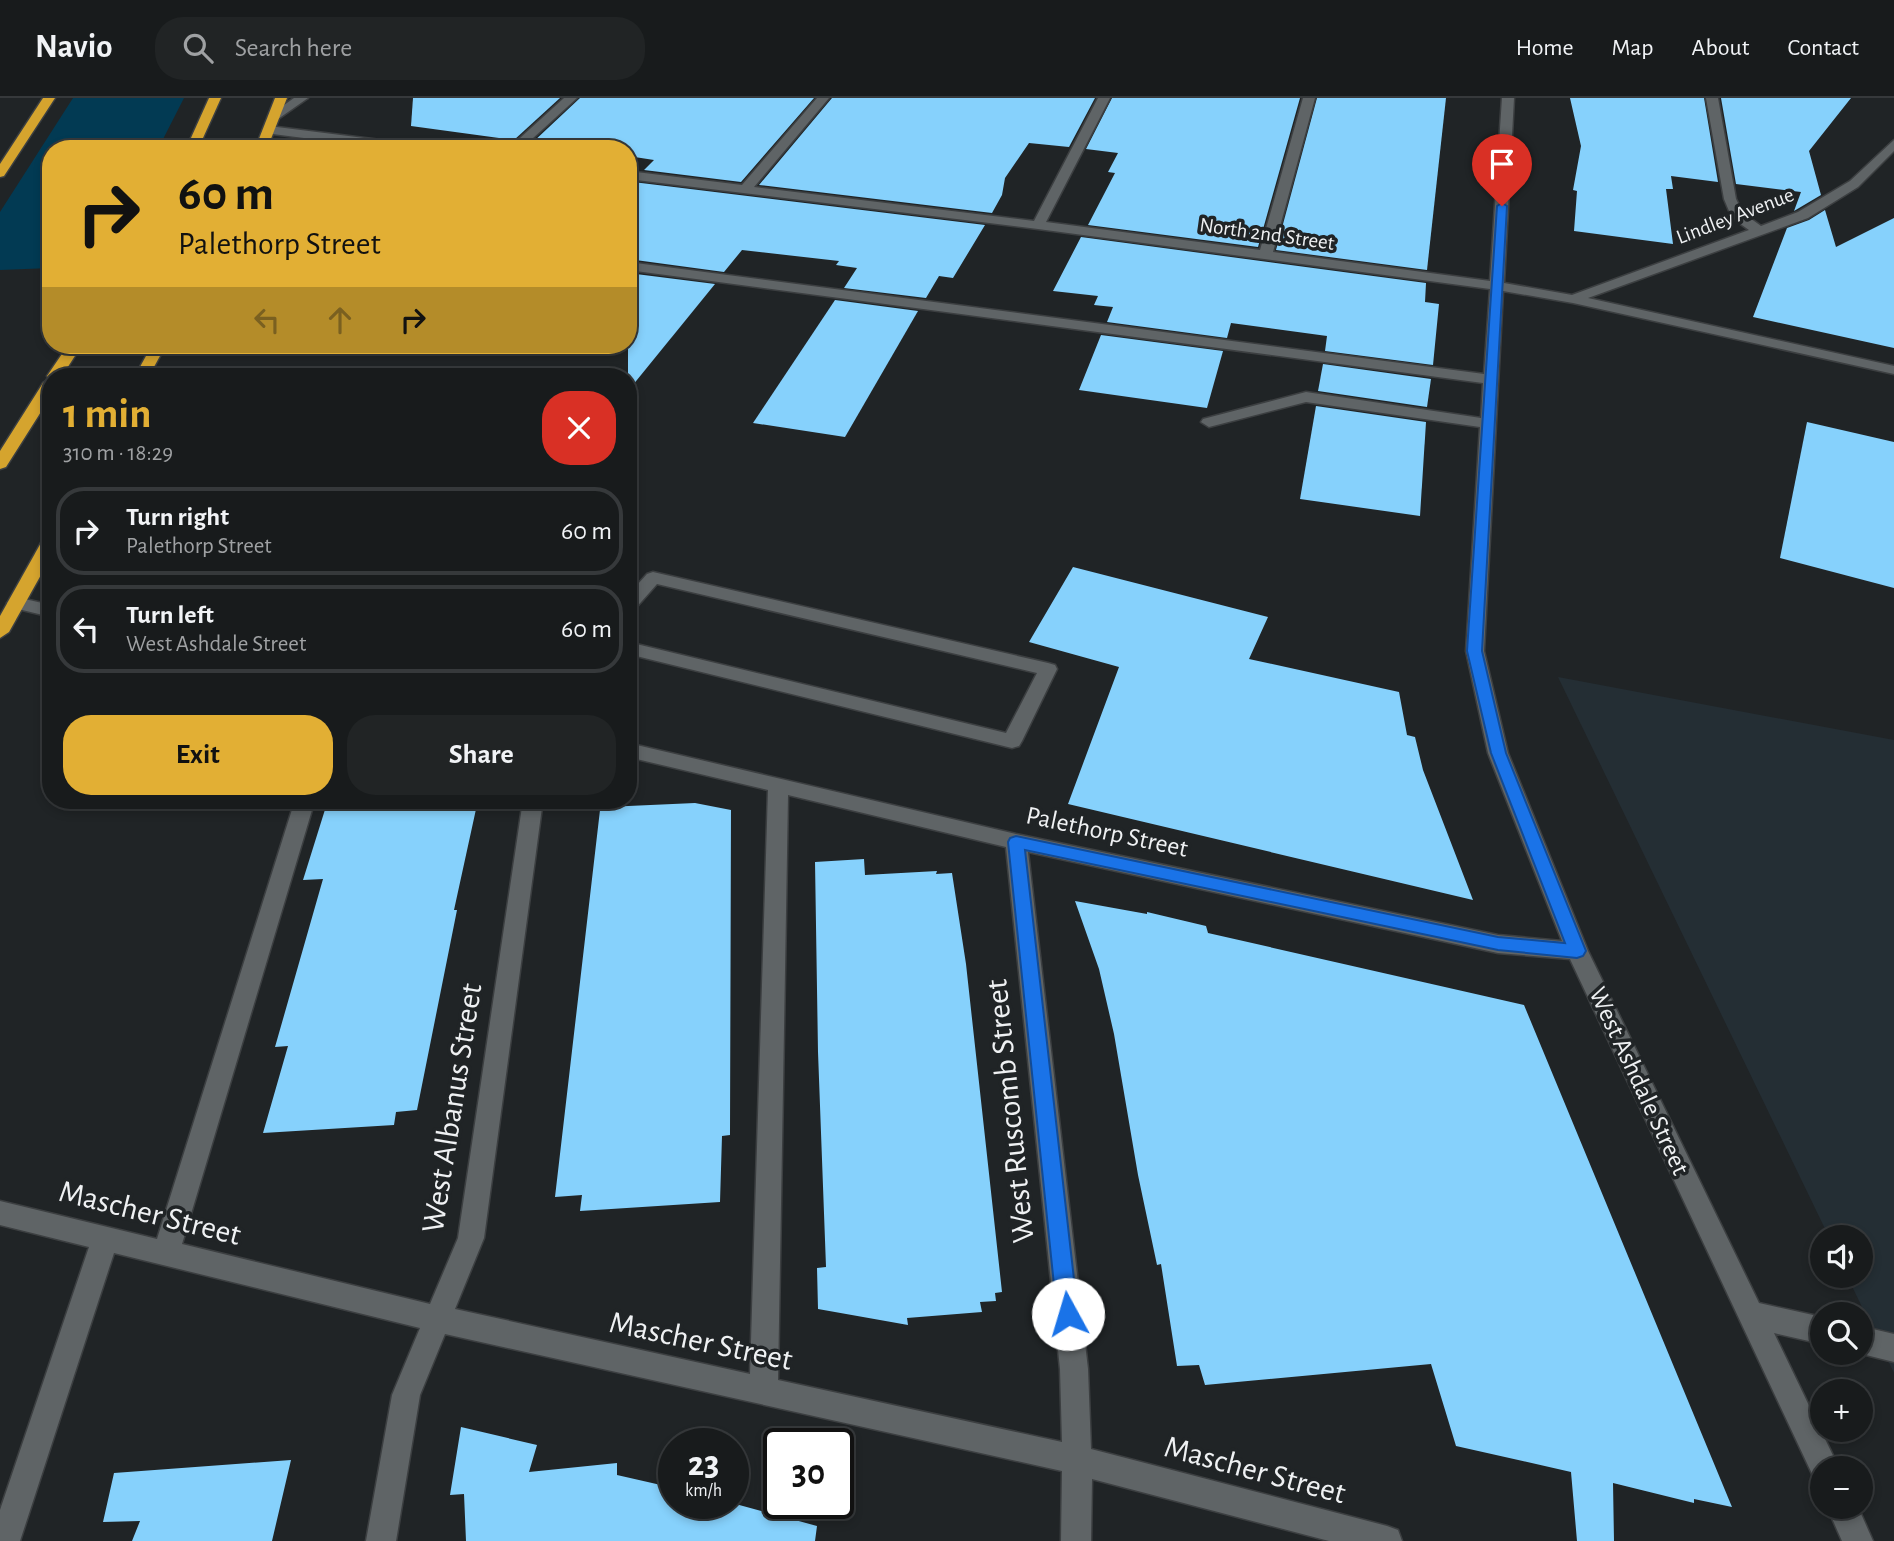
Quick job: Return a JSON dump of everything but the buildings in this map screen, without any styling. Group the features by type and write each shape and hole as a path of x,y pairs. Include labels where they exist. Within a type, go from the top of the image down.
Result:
{"highway":[{"path":"37,98 40,111"},
{"path":"0,173 49,98"},
{"path":"196,140 215,98"},
{"path":"265,140 281,98"},
{"path":"0,464 42,397"},
{"path":"0,632 42,557"}],"street":[{"path":"274,117 302,98"},
{"path":"524,140 571,98"},
{"path":"745,189 823,98"},
{"path":"1038,225 1104,98"},
{"path":"1265,255 1309,98"},
{"name":"West Ashdale Street","path":"1508,98 1475,651 1498,753 1577,951 1818,1456"},
{"path":"1712,98 1730,198 1737,215 1759,231"},
{"path":"269,130 348,140"},
{"name":"Lindley Avenue","path":"1573,299 1803,215 1854,184 1894,144"},
{"name":"North 2nd Street","path":"637,176 1038,225 1497,286 1573,299 1894,370"},
{"path":"637,267 1492,380"},
{"path":"1209,422 1306,397 1489,424"},
{"path":"637,596 653,578 1048,669 1012,741 637,650"},
{"path":"16,603 42,609"},
{"name":"Palethorp Street","path":"637,752 1016,842 1498,943 1577,951"},
{"path":"764,1391 778,786"},
{"path":"166,1253 302,809"},
{"name":"West Albanus Street","path":"381,1541 406,1395 471,1237 532,809"},
{"name":"West Ruscomb Street","path":"1016,842 1074,1369 1076,1541"},
{"name":"Mascher Street","path":"0,1213 438,1319 1077,1460 1387,1541"},
{"path":"5,1541 105,1238"},
{"path":"1750,1314 1810,1328"},
{"path":"1873,1343 1894,1349"},
{"path":"1848,1519 1858,1541"}],"shaded area":[{"path":"73,98 184,98 163,140 46,140"},
{"path":"42,146 42,268 0,270 0,212"},
{"path":"1558,677 1894,740 1894,1373 1873,1330 1873,1302 1860,1302 1853,1288 1873,1288 1873,1225 1823,1225"}],"route":[{"path":"1068,1314 1016,842 1498,943 1577,951 1498,753 1475,651 1502,206"}]}
